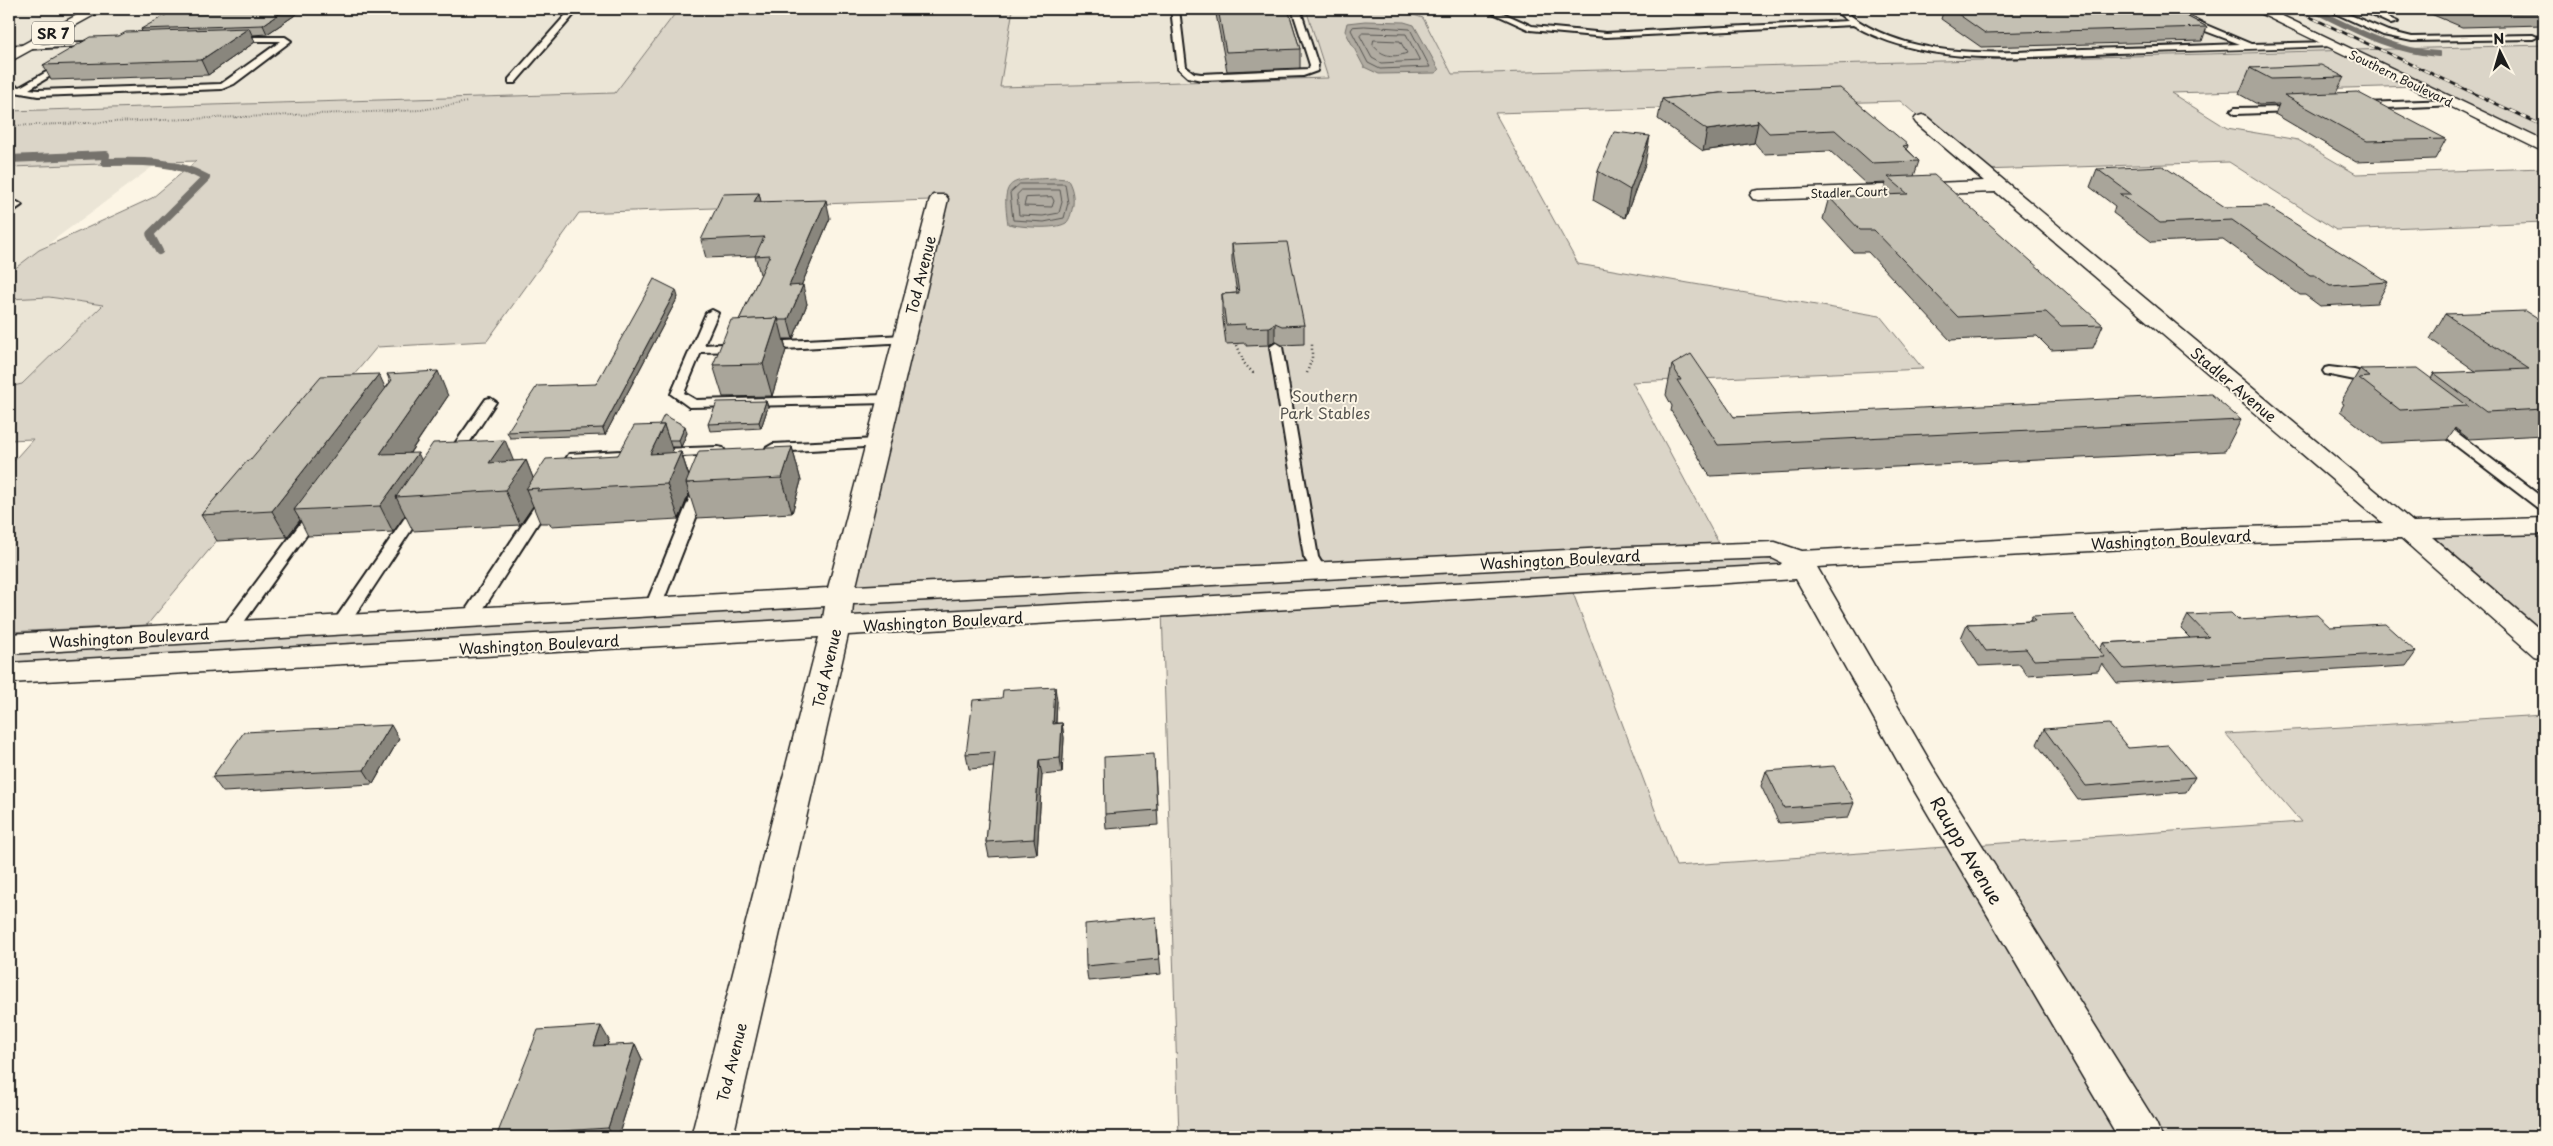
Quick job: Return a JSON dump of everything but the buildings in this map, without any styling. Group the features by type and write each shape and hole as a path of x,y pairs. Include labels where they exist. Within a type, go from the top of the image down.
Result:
{"street":[{"name":"SR 7","path":"9,58 98,9"},
{"name":"Southern Boulevard","path":"2258,9 2544,148"},
{"name":"Stadler Avenue","path":"1922,120 2407,530 2544,649"},
{"name":"Stadler Court","path":"1760,195 1999,186"},
{"name":"Tod Avenue","path":"712,1137 836,627 840,596 939,200"},
{"name":"Washington Boulevard","path":"9,644 840,596 1627,555 1775,550 1799,560 2212,536 2544,526"},
{"name":"Washington Boulevard","path":"9,673 1788,573 1799,560"},
{"name":"Raupp Avenue","path":"1799,560 1922,776 2141,1137"},
{"path":"1320,572 1325,600"},
{"path":"381,653 399,622"}],"lane":[{"path":"512,81 575,9"},
{"path":"1175,9 1182,68 1191,75 1201,77 1313,71 1314,65 1296,9"},
{"path":"1488,9 1530,28 1606,35 1853,23"},
{"path":"1849,9 1842,14 1853,23 1890,40 1931,49 1977,55 2332,44"},
{"path":"2170,9 2203,27 2251,47"},
{"path":"2330,9 2386,33 2412,39 2533,36"},
{"path":"2363,9 2394,22"},
{"path":"9,88 38,93 222,86 231,82 287,41 286,39 273,38 225,39"},
{"path":"21,90 99,43"},
{"path":"9,48 108,43"},
{"path":"2354,107 2454,103"},
{"path":"2235,111 2305,108"},
{"path":"9,205 17,205 9,211"},
{"path":"712,313 676,394 694,404 889,398"},
{"path":"697,349 904,339"},
{"path":"1276,346 1311,557 1320,572"},
{"path":"2329,371 2354,374 2387,384"},
{"path":"446,468 490,402"},
{"path":"2420,411 2544,506"},
{"path":"763,449 878,443"},
{"path":"469,618 574,457 734,450"},
{"path":"653,607 715,451"},
{"path":"340,625 429,493"},
{"path":"228,632 326,498"}],"path":[{"path":"9,126 421,110 468,102"}],"shaded area":[{"path":"9,9 625,9 622,12 678,11 615,93 9,111"},
{"path":"1013,9 1306,9 1328,78 999,87"},
{"path":"1395,9 2544,9 2544,45 1452,74 1423,18"},
{"path":"159,162 9,273 9,167"},
{"path":"49,297 103,305 22,384 9,387 9,299"}],"green space":[{"name":"Southern Park Stables","path":"625,9 1013,9 1000,87 1328,78 1306,9 1395,9 1423,18 1452,74 2544,45 2544,147 2417,86 2171,93 2227,128 2298,140 2356,174 2544,168 2544,222 2336,230 2229,162 1981,170 1900,101 1495,113 1578,264 1880,316 1923,369 1632,382 1723,551 1775,550 1788,573 1570,585 1676,866 2301,822 2226,734 2544,715 2544,1137 2141,1137 2140,1135 2119,1137 1179,1137 1162,609 9,673 9,644 840,596 930,200 579,213 487,341 377,347 147,625 9,632 9,466 33,439 9,440 9,387 22,384 103,305 49,297 9,299 9,273 39,250 152,198 196,161 9,167 9,111 615,93 677,11 621,13"},
{"path":"2544,526 2544,629 2523,630 2407,530"}],"water":[{"path":"1365,21 1404,22 1414,25 1439,70 1435,73 1379,74 1364,67 1345,31 1347,23"},
{"path":"1029,179 1067,179 1072,191 1073,205 1070,217 1066,223 1054,227 1029,227 1008,224 1006,196 1008,188 1013,183"}],"waterway":[{"path":"2312,9 2389,44 2405,49 2438,54"},
{"path":"9,159 106,155 105,162 157,163 182,168 206,178 150,234 159,251"}],"railway":[{"path":"2293,9 2544,126"}]}
